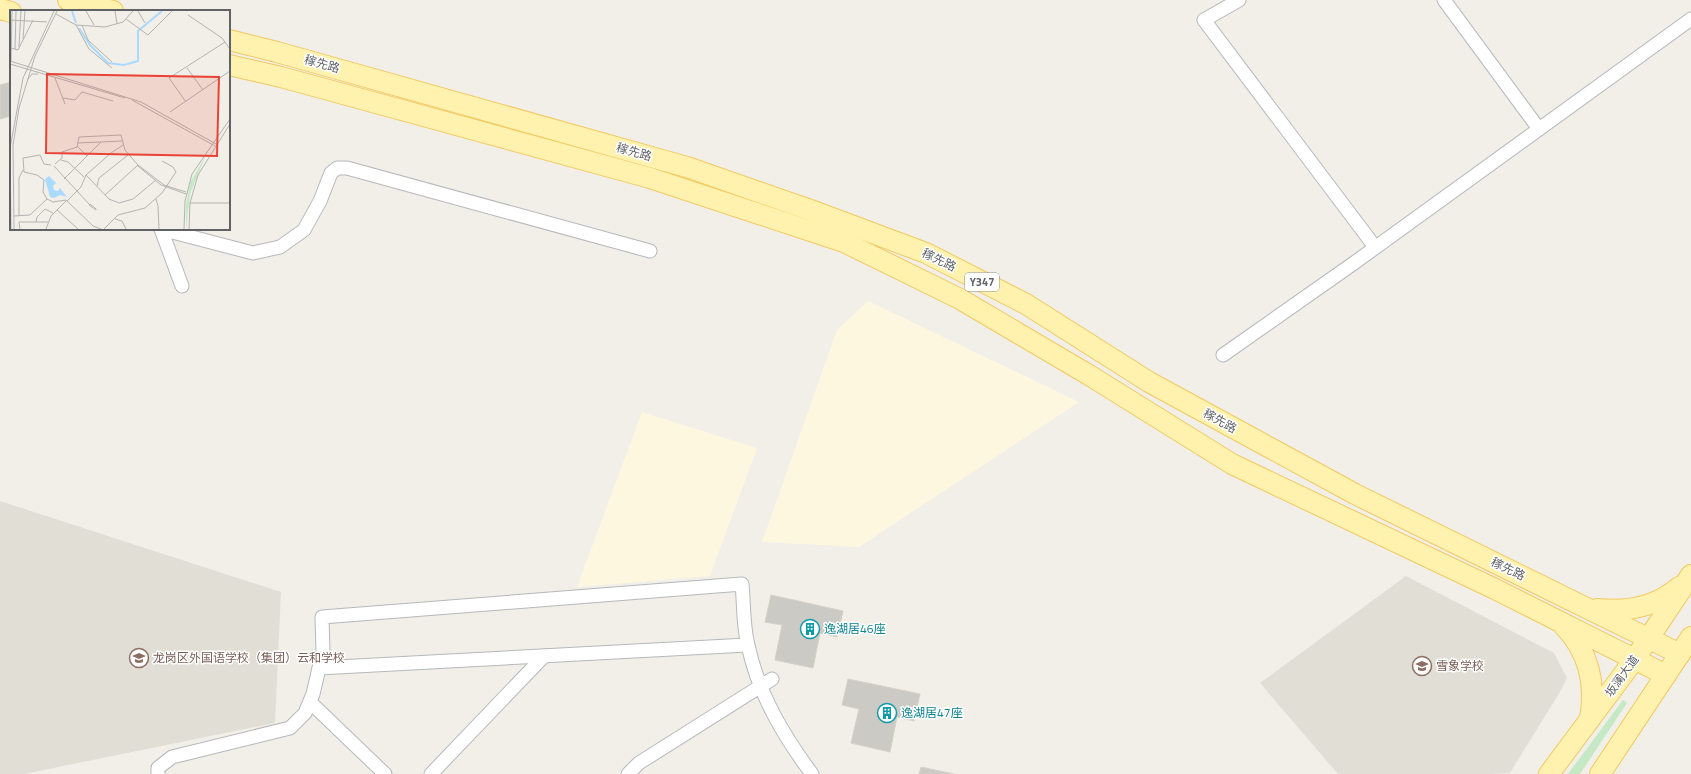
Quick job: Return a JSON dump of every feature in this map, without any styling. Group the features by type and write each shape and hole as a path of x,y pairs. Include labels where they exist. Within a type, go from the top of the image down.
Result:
{"main road":[{"path":"68,0 108,10"},
{"path":"0,9 10,12"},
{"name":"稼先路","path":"230,40 285,54 687,167 819,213 926,253 1026,304 1149,382 1355,494 1680,654"},
{"name":"稼先路","path":"230,65 281,77 650,178 844,242 960,299 1089,375 1232,464 1332,510 1666,675"},
{"path":"1584,606 1611,610 1639,608 1664,597 1689,578"},
{"name":"坂澜大道","path":"1549,774 1634,660 1689,578"},
{"path":"1560,622 1577,642 1588,666 1593,692 1590,719"},
{"path":"1600,774 1691,637"}],"street":[{"path":"1239,0 1204,20 1375,248"},
{"path":"1444,0 1539,129"},
{"path":"1223,355 1375,248 1691,19"},
{"path":"165,230 253,253 280,247 304,230 320,201 331,174 337,168 347,168 650,250"},
{"path":"161,230 182,286"},
{"path":"158,774 158,768 172,757 290,728 305,713 313,694 323,651 322,617 742,584 747,645 760,686 785,734 812,774"},
{"path":"319,668 747,645"},
{"path":"431,774 544,656"},
{"path":"628,774 639,764 772,679"},
{"path":"310,702 385,774"}],"shaded area":[{"path":"868,301 1079,402 859,547 762,542 837,330"},
{"path":"642,412 757,448 710,576 577,587"},
{"name":"龙岗区外国语学校（集团）云和学校","path":"0,501 281,592 275,723 24,774 0,774"},
{"name":"雪象学校","path":"1406,576 1554,653 1567,678 1510,773 1338,774 1260,683"}],"green space":[{"path":"1623,700 1627,703 1580,774 1568,774"}],"building":[{"path":"10,82 10,116 0,119 0,85"},
{"name":"逸湖居46座","path":"771,595 843,611 837,637 820,633 813,668 775,660 782,625 765,622"},
{"name":"逸湖居47座","path":"848,679 920,694 914,721 897,717 890,752 851,743 859,709 842,705"},
{"path":"921,767 954,774 919,774"}],"place":[{"name":"逸湖居46座","path":"810,629"},
{"name":"龙岗区外国语学校（集团）云和学校","path":"139,658"},
{"name":"雪象学校","path":"1422,666"},
{"name":"逸湖居47座","path":"887,713"}]}
